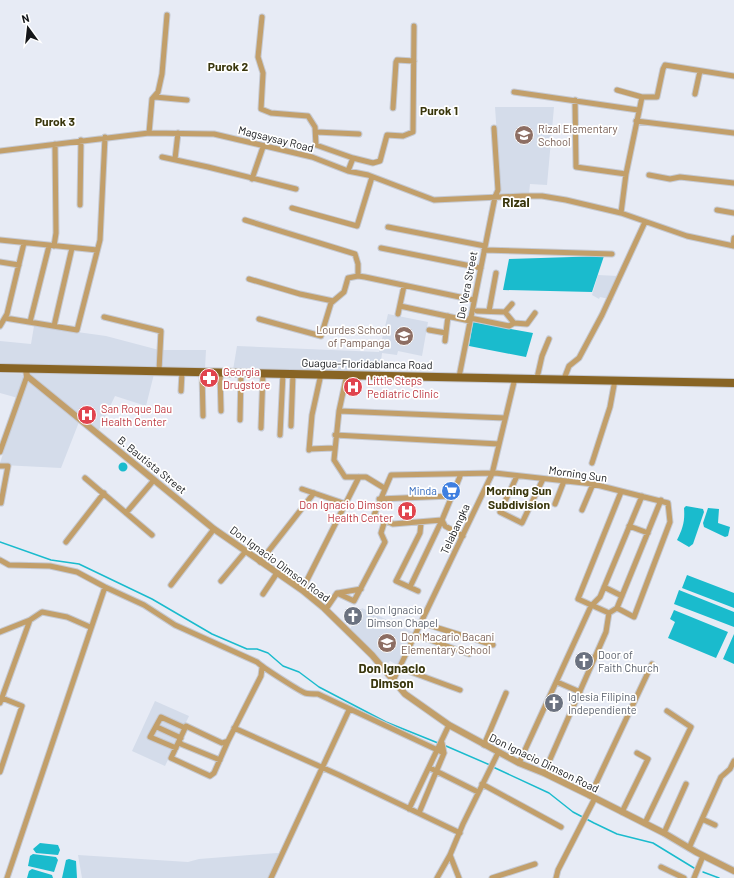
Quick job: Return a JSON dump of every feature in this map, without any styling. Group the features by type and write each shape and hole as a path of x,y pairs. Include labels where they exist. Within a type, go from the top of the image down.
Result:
{"main road":[{"name":"Guagua-Floridablanca Road","path":"0,368 27,373 220,372 734,383"}],"street":[{"path":"149,133 152,99 158,92 162,74 167,15"},
{"path":"262,17 258,57 263,73 261,109 271,113 308,116 315,127 316,144 353,158 373,163 380,161 387,135 403,136 413,132 414,26"},
{"path":"393,108 396,62 397,60 414,61"},
{"path":"616,90 642,96 657,97 665,65 734,76"},
{"path":"695,94 700,71"},
{"path":"514,92 638,110"},
{"path":"621,213 626,174 642,96"},
{"path":"155,97 187,100"},
{"path":"575,100 576,167 626,174"},
{"path":"636,121 734,133"},
{"name":"De Vera Street","path":"459,377 470,320 475,311 474,300 495,197 498,190 494,128"},
{"path":"316,132 359,134"},
{"name":"Magsaysay Road","path":"0,151 105,137 149,133 214,134 263,147 312,157 348,171 372,177 434,200 542,196 578,202 621,213 688,236 733,246"},
{"path":"175,159 178,133"},
{"path":"5,318 77,330 100,240 105,137"},
{"path":"80,205 81,140"},
{"path":"30,322 56,233 55,144"},
{"path":"252,179 263,147"},
{"path":"162,157 296,190"},
{"path":"348,171 353,158"},
{"path":"649,175 670,179 680,177 734,183"},
{"path":"292,208 357,226 372,177"},
{"path":"717,210 734,213"},
{"path":"245,220 355,254 358,264 358,276"},
{"path":"564,379 569,366 579,358 602,315 645,222"},
{"path":"388,227 484,248 612,254"},
{"path":"733,246 734,238"},
{"path":"0,240 97,250"},
{"path":"0,326 5,318 24,243"},
{"path":"54,326 72,248"},
{"path":"381,248 481,268"},
{"path":"0,262 19,265"},
{"path":"489,311 496,273"},
{"path":"259,320 321,336 332,301 344,292 348,278 358,276 474,300"},
{"path":"249,279 300,294 332,301"},
{"path":"398,314 404,286"},
{"path":"505,312 512,304"},
{"path":"400,306 509,326 514,322"},
{"path":"475,311 505,312 514,322 527,324 535,313"},
{"path":"446,341 448,316"},
{"path":"104,317 161,331 159,372"},
{"path":"429,330 446,334"},
{"path":"537,378 542,356 549,339"},
{"path":"182,372 182,391"},
{"path":"202,372 203,416"},
{"path":"220,372 221,411"},
{"path":"0,452 27,373"},
{"name":"B. Bautista Street","path":"27,373 214,529"},
{"path":"240,420 241,373"},
{"path":"261,428 263,373"},
{"path":"280,435 283,373"},
{"path":"291,426 293,374"},
{"path":"321,374 312,415 309,449 334,448"},
{"path":"347,374 339,411 334,448 334,460 342,475 345,477 366,477 384,488 374,515 393,524 421,523 442,520"},
{"name":"Telabangka","path":"393,681 492,474 515,378"},
{"path":"592,463 610,407 615,380"},
{"path":"339,411 505,418"},
{"path":"335,435 499,444"},
{"path":"0,466 8,466 1,503"},
{"name":"Morning Sun","path":"384,488 391,475 495,473 593,484 621,492 661,500"},
{"path":"410,587 442,520 461,474"},
{"path":"517,476 500,512 522,523 543,479"},
{"path":"302,590 359,477"},
{"path":"85,478 152,535"},
{"path":"126,513 154,480"},
{"path":"555,504 564,481"},
{"path":"582,510 593,484"},
{"path":"302,489 346,504"},
{"path":"609,613 578,599 621,492"},
{"path":"66,542 104,493"},
{"path":"260,562 314,493"},
{"path":"379,499 451,496"},
{"path":"519,764 591,606 600,596 642,496"},
{"path":"544,773 606,632 609,613 617,608 661,500 668,502 670,522 634,616 617,608"},
{"path":"337,593 354,601 385,542 382,533 385,520"},
{"path":"442,520 445,526 463,536"},
{"path":"418,591 396,581 420,533 421,523"},
{"path":"630,526 648,532"},
{"path":"171,585 214,529"},
{"name":"Don Ignacio Dimson Road","path":"214,529 245,552 302,590 326,609 372,655 405,694 449,725 519,764 544,773 645,823 703,856 734,871"},
{"path":"221,581 245,552"},
{"path":"0,560 9,565 50,566 77,572 105,587 144,604 175,625 257,662 262,668 305,693 318,694 349,710 444,753"},
{"path":"262,594 277,574"},
{"path":"7,878 90,627 105,587"},
{"path":"604,587 622,596"},
{"path":"326,609 337,593 360,589"},
{"path":"0,632 30,620 42,612 67,617 90,627"},
{"path":"0,772 22,706 1,701 30,620"},
{"path":"422,622 492,645"},
{"path":"416,635 469,654"},
{"path":"556,878 558,870 587,815 592,797 652,664"},
{"path":"185,728 171,758 208,775 214,773 234,728 261,676 262,668"},
{"path":"400,668 460,690"},
{"path":"556,682 580,692"},
{"path":"484,745 506,693"},
{"path":"270,878 349,710"},
{"path":"645,823 691,727 667,711"},
{"path":"176,748 150,737 161,717 185,728 188,726 222,742 228,741"},
{"path":"409,809 430,768 436,750 442,743 449,725"},
{"path":"156,727 180,740 181,744 220,760"},
{"path":"234,728 460,833"},
{"path":"419,813 444,753 442,743"},
{"path":"436,878 450,856 463,824 498,753"},
{"path":"622,812 648,759 637,753"},
{"path":"689,848 721,778 730,769 734,761"},
{"path":"430,768 478,792"},
{"path":"482,784 562,827"},
{"path":"664,833 686,784"},
{"path":"702,820 715,825"},
{"path":"450,856 459,878"},
{"path":"694,878 703,856"},
{"path":"492,878 535,864"},
{"path":"661,866 684,878"}],"shaded area":[{"name":"Rizal Elementary School","path":"495,107 554,107 547,185 530,184 529,193 501,194"},
{"path":"598,275 618,276 611,294 614,300 600,297 599,299 592,295"},
{"path":"388,314 428,322 422,356 398,351 397,355 382,353 380,372 233,370 237,346 379,352"},
{"path":"34,326 106,336 159,350 206,350 205,369 0,364 0,341 31,344"},
{"path":"32,372 154,374 146,406 115,396 98,432 29,375"},
{"path":"0,373 21,374 24,376 18,398 0,393"},
{"path":"27,379 79,422 61,468 2,465 0,463"},
{"name":"Don Macario Bacani Elementary School","path":"362,608 415,633 399,666 390,661 385,666 350,629"},
{"path":"155,701 189,716 165,766 132,751"},
{"path":"280,854 270,878 82,878 78,855 188,862 199,859"}],"water":[{"path":"604,256 592,292 503,290 509,259"},
{"path":"473,322 533,333 526,357 469,346"},
{"path":"123,462 128,467 123,472 118,467"},
{"path":"686,506 703,509 704,512 693,544 689,547 677,540 681,532 684,508"},
{"path":"708,508 719,509 718,523 730,527 728,536 725,537 704,527 703,523"},
{"path":"687,575 734,593 734,608 682,588"},
{"path":"679,590 734,612 734,627 674,604"},
{"path":"674,610 728,632 716,658 668,638 675,622 670,619"},
{"path":"734,634 734,664 723,659"},
{"path":"40,843 58,845 60,850 58,855 36,853 33,849"},
{"path":"33,854 56,857 58,860 54,872 28,866 30,856"},
{"path":"69,859 76,861 77,878 62,878 66,860"},
{"path":"32,869 52,875 53,878 27,878 29,871"}],"waterway":[{"path":"0,542 51,560 79,564 152,599 212,634 247,649 257,649 268,653 283,666 299,672 319,687 386,722 438,743"},
{"path":"446,746 490,765"},
{"path":"493,767 549,793 573,812 594,823 617,834 653,843 694,868"},
{"path":"703,872 719,878"}],"place":[{"name":"Rizal Elementary School","path":"524,135"},
{"name":"Lourdes School of Pampanga","path":"404,336"},
{"name":"Georgia Drugstore","path":"209,378"},
{"name":"Little Steps Pediatric Clinic","path":"353,387"},
{"name":"San Roque Dau Health Center","path":"87,415"},
{"name":"Minda","path":"451,491"},
{"name":"Don Ignacio Dimson Health Center","path":"407,511"},
{"name":"Don Ignacio Dimson Chapel","path":"353,616"},
{"name":"Don Macario Bacani Elementary School","path":"387,643"},
{"name":"Door of Faith Church","path":"584,661"},
{"name":"Iglesia Filipina Independiente","path":"554,703"}],"district":[{"name":"Purok 2","path":"228,67"},
{"name":"Purok 1","path":"439,111"},
{"name":"Purok 3","path":"55,122"},
{"name":"Rizal","path":"516,202"},
{"name":"Morning Sun Subdivision","path":"519,498"},
{"name":"Don Ignacio Dimson","path":"392,676"}]}
